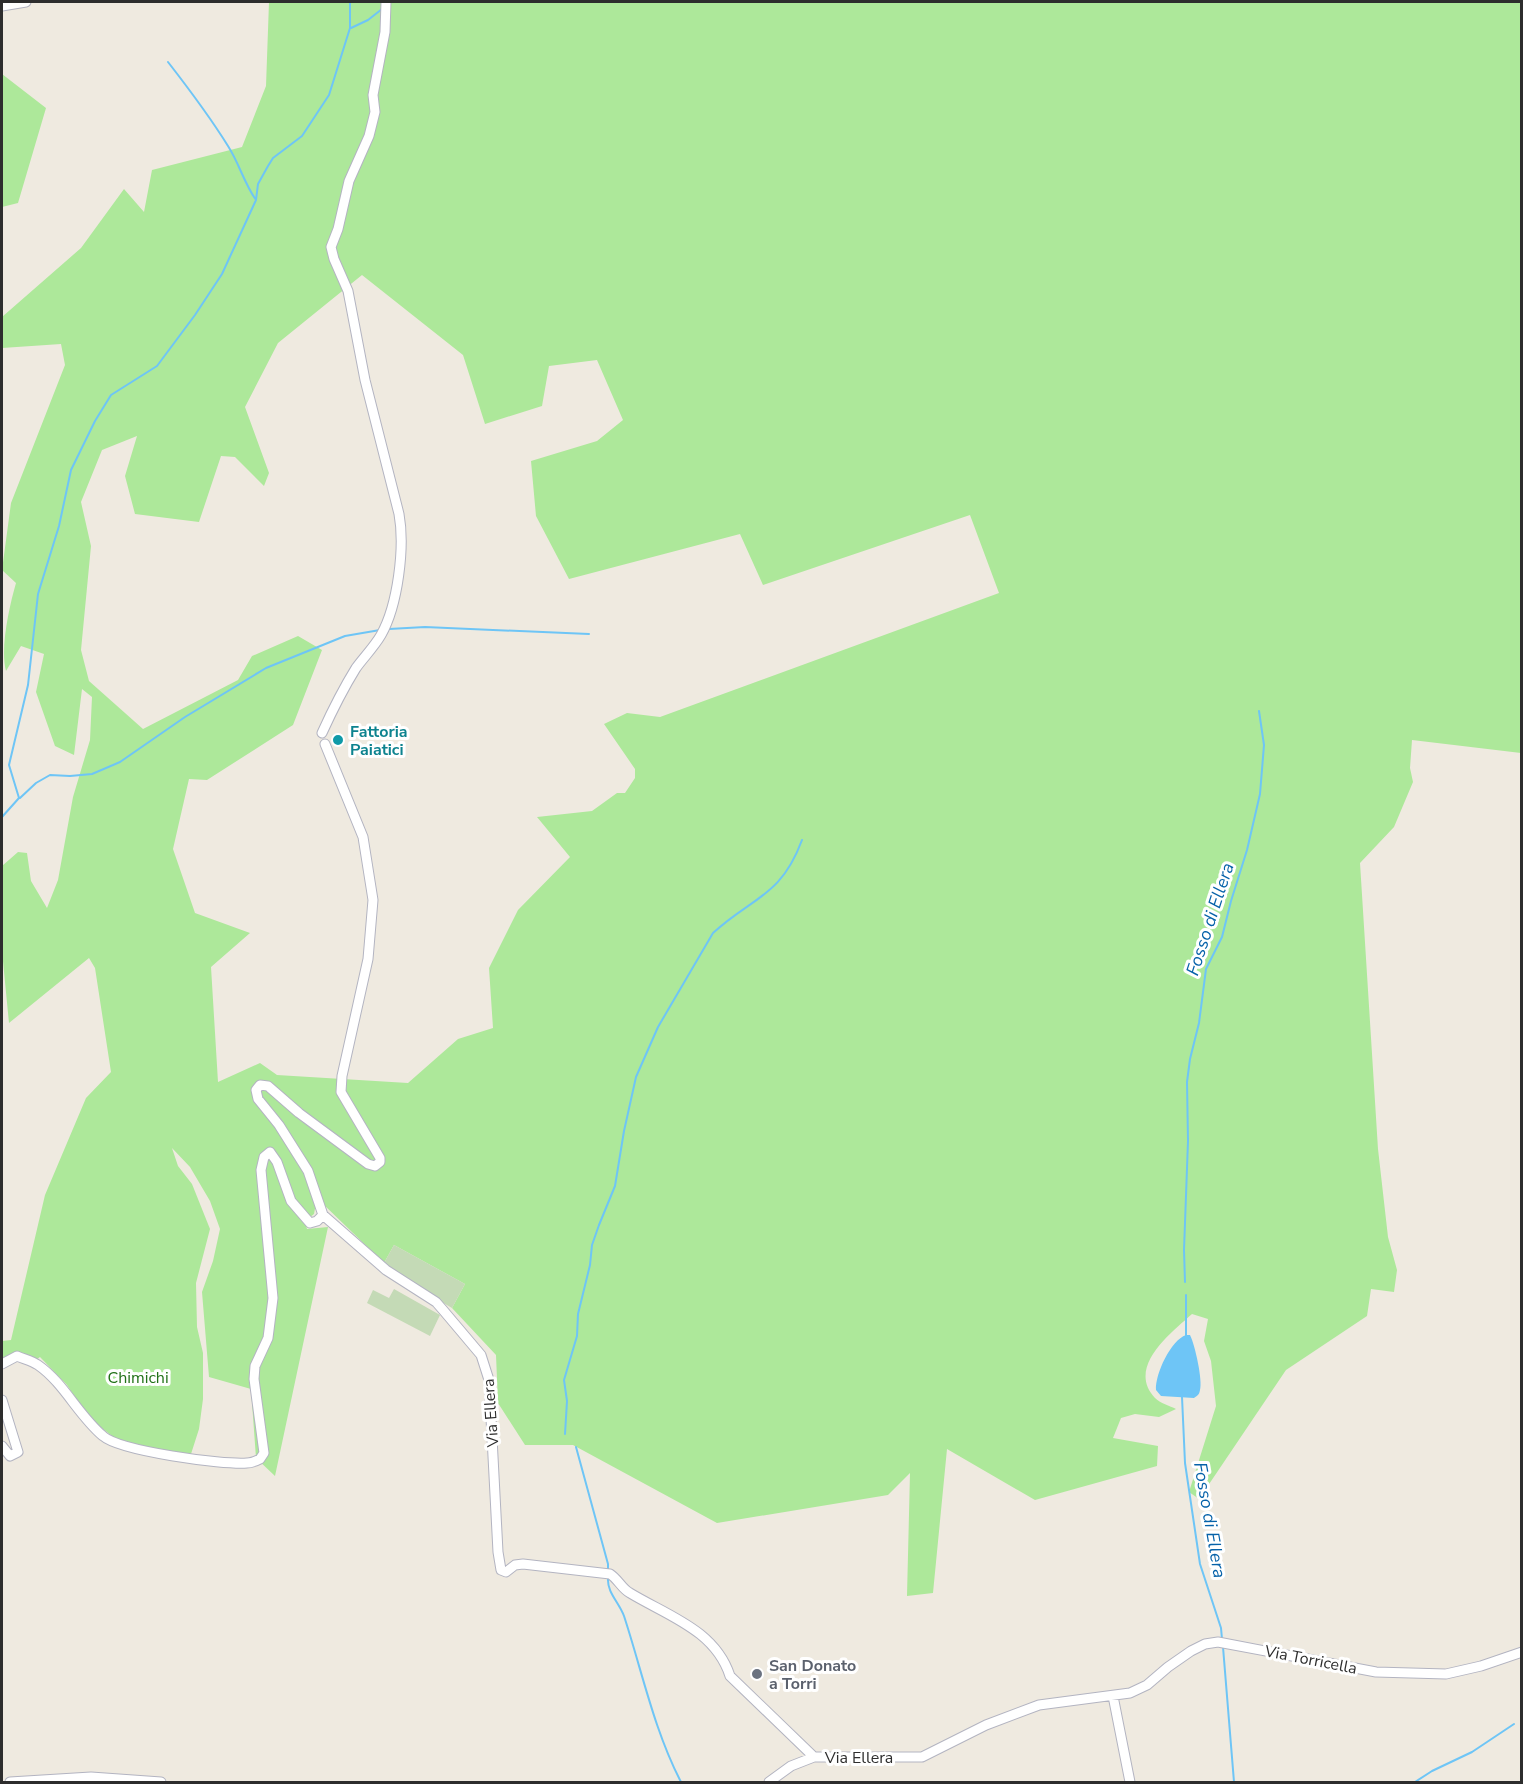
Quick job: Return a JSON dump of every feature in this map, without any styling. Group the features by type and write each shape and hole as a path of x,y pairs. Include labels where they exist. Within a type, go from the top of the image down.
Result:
{"street":[{"path":"2,6 26,2"},
{"path":"322,733 357,668 381,636 397,586 399,567 400,524 365,380 348,291 331,247 338,229 349,181 369,136 375,112 374,95 385,32 386,2"},
{"path":"2,1364 17,1356 38,1364 63,1389 82,1416 105,1438 123,1446 184,1457 248,1463 260,1459 264,1453 254,1379 255,1366 268,1338 273,1298 261,1170 264,1157 270,1152 277,1162 291,1201 310,1223 317,1221 322,1215 308,1171 279,1125 258,1099 256,1090 260,1085 268,1086 299,1113 368,1164 376,1166 381,1162 341,1092 342,1076 368,959 373,900 363,837 325,744"},
{"name":"Via Ellera","path":"322,1215 386,1270 436,1302 481,1355 489,1380 498,1552 501,1570 506,1572 515,1565 523,1564 606,1573 628,1592 670,1613 693,1628 715,1648 726,1663 730,1676 814,1757 922,1757 986,1725 1039,1705 1113,1696"},
{"path":"2,1400 18,1452 10,1456 2,1446"},
{"name":"Via Torricella","path":"1113,1696 1130,1693 1147,1685 1168,1667 1205,1644 1221,1642 1377,1672 1446,1674 1481,1666 1521,1652"},
{"path":"1113,1696 1130,1782"},
{"path":"769,1782 791,1766 814,1757"},
{"path":"10,1782 91,1777 161,1782"}],"green space":[{"name":"Chimichi","path":"269,2 1521,2 1521,753 1412,740 1410,768 1413,782 1394,827 1360,863 1378,1149 1388,1237 1397,1270 1394,1292 1371,1289 1367,1316 1286,1370 1199,1499 1189,1492 1216,1406 1211,1361 1204,1341 1208,1319 1192,1314 1163,1341 1148,1363 1146,1374 1147,1386 1155,1398 1176,1409 1159,1417 1135,1414 1121,1418 1113,1438 1158,1446 1157,1466 1035,1500 947,1449 933,1593 907,1596 910,1473 888,1495 717,1523 573,1445 525,1445 498,1403 496,1355 452,1308 465,1284 394,1245 384,1263 322,1203 316,1203 314,1214 305,1221 307,1229 328,1227 275,1476 256,1458 251,1389 209,1377 202,1292 213,1261 220,1229 210,1201 190,1167 172,1148 178,1166 192,1184 210,1229 196,1283 197,1327 203,1353 203,1399 199,1429 191,1454 160,1451 117,1440 88,1417 67,1385 40,1357 36,1360 15,1354 2,1359 2,1341 11,1340 45,1195 86,1098 111,1072 95,968 89,958 9,1023 2,951 2,866 18,852 27,853 31,881 47,908 58,880 73,797 90,740 92,697 82,689 74,755 55,746 36,692 44,654 21,646 6,671 5,640 16,583 2,570 11,503 65,365 61,344 2,348 2,317 81,248 124,189 144,212 152,170 242,147 266,86","holes":["362,275 463,355 485,424 542,406 549,366 597,360 623,420 597,441 531,461 536,516 569,579 740,534 763,585 970,515 999,593 660,717 627,713 604,724 635,769 635,778 625,793 617,793 592,811 537,817 570,857 518,910 489,968 493,1028 458,1039 408,1083 277,1075 260,1063 218,1082 211,967 250,933 195,913 173,849 189,779 207,780 293,725 322,650 298,636 252,656 238,680 143,729 89,681 81,650 91,546 81,502 102,450 137,436 125,476 135,514 199,522 221,456 235,457 264,486 269,473 245,407 278,343"]},
{"path":"2,74 46,108 18,203 2,207"},
{"path":"394,1245 465,1284 452,1308 396,1275 384,1263"},
{"path":"394,1289 440,1315 430,1336 367,1303 373,1290 389,1298"}],"water":[{"path":"1186,1335 1190,1335 1196,1354 1201,1385 1199,1393 1194,1398 1161,1396 1156,1390 1156,1383 1161,1367 1175,1343"}],"waterway":[{"path":"2,817 19,798 9,765 28,685 38,594 59,526 71,470 95,421 111,395 157,366 195,315 222,274 256,200 258,184 268,166 273,158 302,136 329,95 350,28 350,2"},
{"path":"351,28 368,20 382,9"},
{"path":"168,62 221,135 256,200"},
{"path":"389,629 425,627 589,634"},
{"path":"20,798 36,783 50,775 92,774 120,762 185,717 266,668 345,636 380,630"},
{"name":"Fosso di Ellera","path":"1185,1282 1187,1082 1199,1023 1206,969 1222,937 1247,850 1260,794 1264,745 1259,711"},
{"path":"565,1434 567,1401 564,1380 577,1336 578,1314 590,1265 592,1245 615,1186 636,1077 658,1027 713,933 775,885 785,874 802,840"},
{"name":"Fosso di Ellera","path":"1186,1295 1186,1337"},
{"name":"Fosso di Ellera","path":"1182,1397 1185,1463 1200,1564 1221,1628 1222,1639"},
{"path":"576,1447 608,1564 608,1572"},
{"path":"608,1578 611,1593 624,1616 663,1742 681,1782"},
{"name":"Fosso di Ellera","path":"1223,1647 1234,1782"},
{"path":"1415,1782 1432,1771 1472,1752 1514,1724"}],"place":[{"name":"Fattoria Paiatici","path":"338,740"},
{"name":"San Donato a Torri","path":"757,1674"}]}
